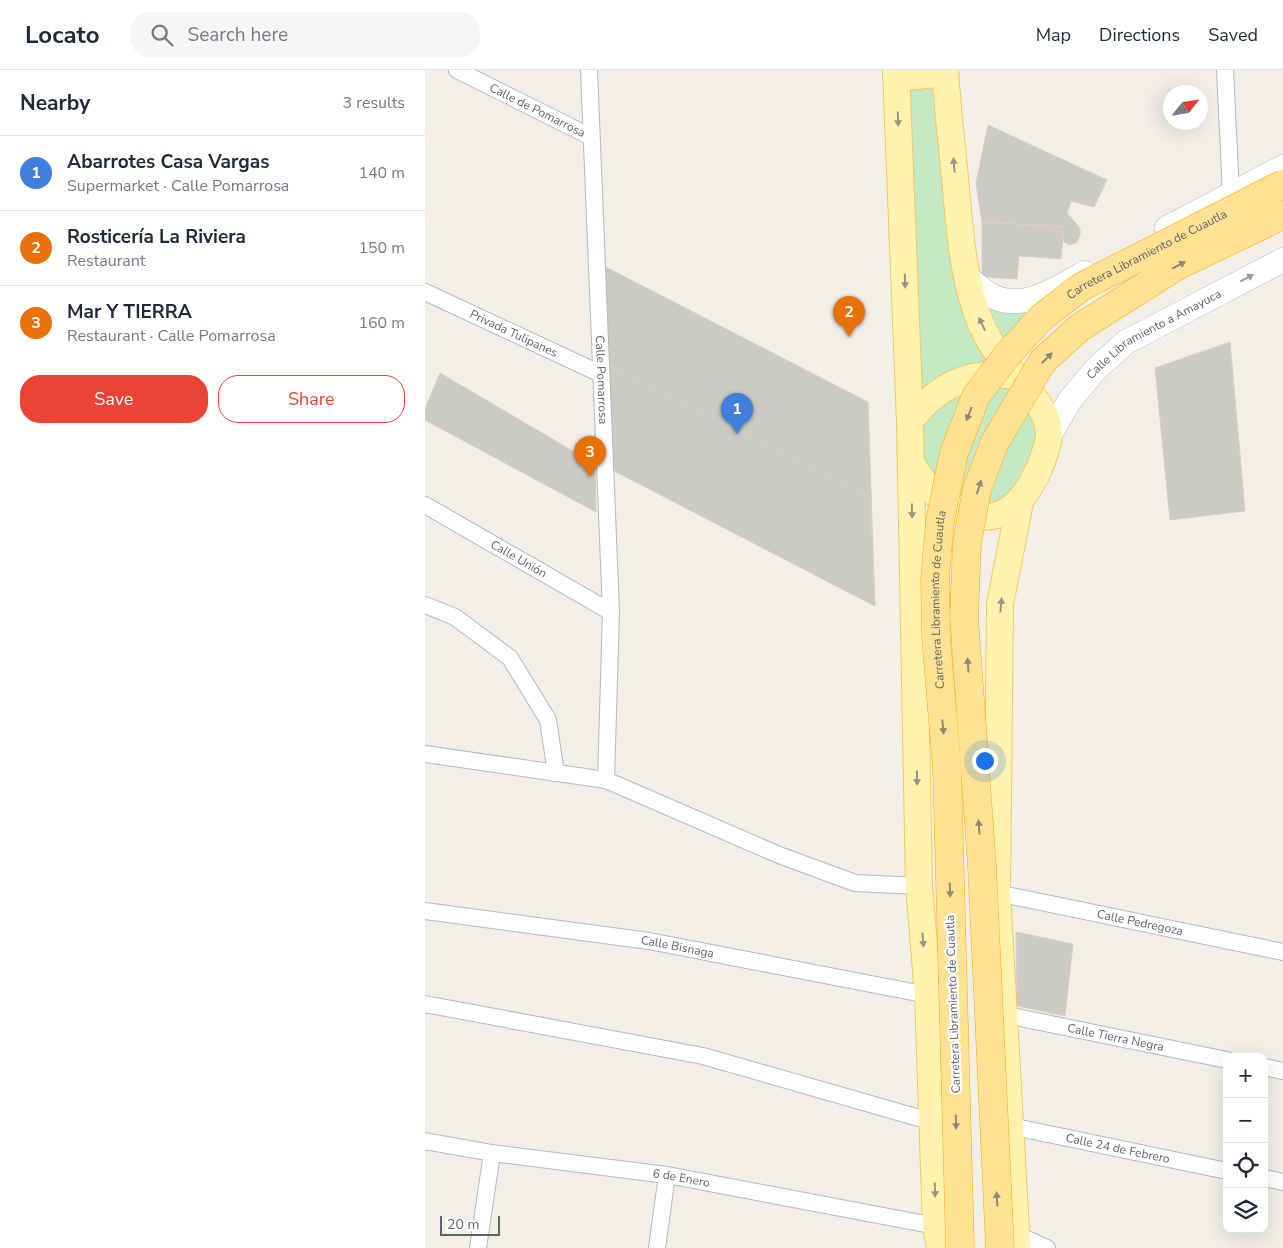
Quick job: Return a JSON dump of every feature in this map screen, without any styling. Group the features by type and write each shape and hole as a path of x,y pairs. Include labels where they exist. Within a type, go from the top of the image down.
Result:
{"highway":[{"name":"Carretera Libramiento de Cuautla","path":"960,1248 947,769 936,637 935,578 940,521 954,453 976,396 1008,354 1041,317 1081,286 1283,184"},
{"name":"Carretera Libramiento de Cuautla","path":"1012,1244 981,866 964,617 967,543 977,489 994,444 1042,362 1079,328 1177,266 1283,215"}],"main road":[{"path":"911,462 932,493 947,505 983,517 1001,514 1020,502 1030,489 1042,462 1049,436 1045,418 1037,401 1014,375 982,326 966,276 945,71 896,74 910,422 919,886 928,995 938,1237"},
{"path":"910,422 932,396 955,382 993,373 1014,375"},
{"path":"1012,1244 1006,1016 997,893 1000,604 1020,502"}],"street":[{"name":"Calle de Pomarrosa","path":"457,70 591,137"},
{"name":"Calle Pomarrosa","path":"589,70 611,612 606,780"},
{"path":"1225,70 1231,194"},
{"path":"966,276 989,295 1012,301 1037,299 1283,167"},
{"name":"Calle Libramiento a Amayuca","path":"1049,436 1071,400 1096,369 1126,342 1283,260"},
{"name":"Privada Tulipanes","path":"425,292 601,374"},
{"name":"Calle Unión","path":"425,505 611,612"},
{"path":"425,605 455,617 510,658 548,720 556,773"},
{"path":"425,754 606,780 779,855 855,882 919,886"},
{"name":"Calle Pedregoza","path":"997,893 1283,952"},
{"name":"Calle Bisnaga","path":"425,911 649,942 928,995"},
{"path":"425,1004 703,1056 933,1122"},
{"name":"Calle Tierra Negra","path":"1006,1016 1223,1059"},
{"path":"1268,1068 1283,1071"},
{"name":"Calle 24 de Febrero","path":"1010,1126 1223,1170"},
{"name":"6 de Enero","path":"425,1141 492,1153 667,1175 938,1237"},
{"path":"478,1248 492,1153"},
{"path":"657,1248 667,1175"},
{"path":"1268,1179 1283,1182"},
{"path":"1012,1244 1047,1248"}],"green space":[{"path":"896,70 945,70 966,276 1012,301 1131,260 1003,360 1049,436 1001,514 920,478"}],"building":[{"path":"988,125 1107,180 1094,207 1071,201 1067,213 1080,228 1077,242 1070,245 1062,241 1064,227 982,222 976,183"},
{"path":"982,222 1064,227 1061,259 1019,256 1017,279 982,277"},
{"path":"596,262 868,402 875,606 605,466"},
{"path":"1230,342 1245,511 1170,520 1155,368"},
{"path":"600,361 870,498 875,606 605,466"},
{"path":"440,373 595,464 596,512 425,420 425,409"},
{"path":"1016,932 1073,944 1065,1016 1017,1006"}],"place":[{"name":"Rosticería La Riviera","path":"849,337"},
{"name":"Abarrotes Casa Vargas","path":"737,434"},
{"name":"Mar Y TIERRA","path":"590,477"}]}
